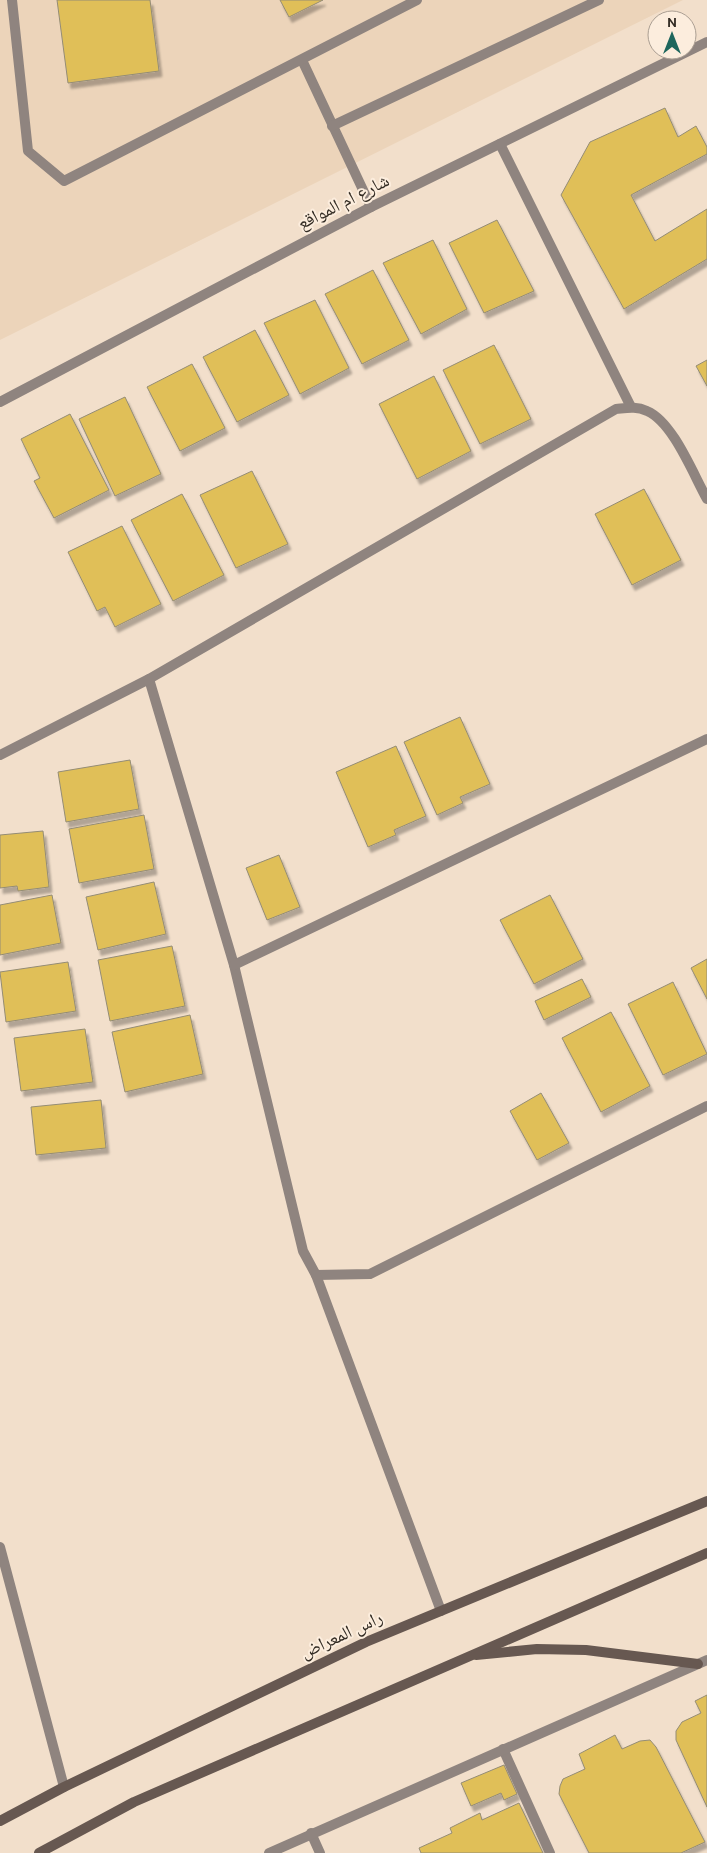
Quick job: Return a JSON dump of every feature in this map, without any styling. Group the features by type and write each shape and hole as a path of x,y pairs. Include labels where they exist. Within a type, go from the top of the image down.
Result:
{"street":[{"path":"12,0 28,151 64,181 417,0"},
{"path":"332,126 599,0"},
{"name":"شارع ام المواقع","path":"0,402 371,207 707,42"},
{"path":"302,60 371,207"},
{"path":"500,144 631,407"},
{"path":"0,755 148,679 616,409 631,407 647,411 660,419 670,432 707,499"},
{"path":"148,679 234,965 303,1250 316,1275 441,1611"},
{"path":"234,965 707,739"},
{"path":"316,1275 370,1274 707,1106"},
{"name":"راس المعراض","path":"0,1821 64,1786 366,1642 707,1500"},
{"path":"0,1547 64,1786"},
{"path":"39,1853 134,1802 707,1552"},
{"path":"468,1655 536,1649 586,1650 702,1662"},
{"path":"269,1853 702,1662"},
{"path":"503,1749 550,1853"},
{"path":"311,1833 320,1853"}],"shaded area":[{"path":"0,0 683,0 663,10 647,10 647,18 0,340"}],"building":[{"path":"57,0 150,0 159,71 68,83"},
{"path":"280,0 323,0 289,17"},
{"path":"665,108 678,137 696,126 707,147 707,154 631,195 655,241 707,209 707,259 624,309 561,195 590,142"},
{"path":"497,220 534,291 484,313 449,243"},
{"path":"433,240 467,309 421,334 383,263"},
{"path":"373,270 409,340 362,364 325,294"},
{"path":"315,300 349,368 300,394 264,323"},
{"path":"255,330 289,395 237,422 203,357"},
{"path":"494,345 531,419 480,444 443,370"},
{"path":"707,360 707,386 696,366"},
{"path":"192,364 225,428 180,451 147,387"},
{"path":"434,376 471,451 417,479 379,404"},
{"path":"125,397 161,474 115,496 79,419"},
{"path":"70,414 109,490 54,518 34,481 40,478 21,439"},
{"path":"252,471 288,544 236,568 200,495"},
{"path":"644,489 681,560 632,585 595,514"},
{"path":"182,494 224,575 173,601 131,520"},
{"path":"122,526 161,604 115,627 105,607 97,611 68,552"},
{"path":"460,717 490,784 460,797 463,803 437,815 404,742"},
{"path":"396,746 426,816 394,830 396,835 368,847 336,772"},
{"path":"130,760 139,809 66,822 58,772"},
{"path":"144,815 154,869 79,883 69,829"},
{"path":"43,831 49,887 18,891 17,886 0,888 0,835"},
{"path":"279,855 300,907 267,920 246,868"},
{"path":"154,882 166,934 98,950 86,897"},
{"path":"52,895 61,943 0,955 0,905"},
{"path":"550,895 583,959 534,984 500,920"},
{"path":"172,946 185,1006 110,1021 98,960"},
{"path":"707,959 707,999 691,968"},
{"path":"68,962 76,1011 6,1022 0,972"},
{"path":"582,979 591,997 544,1020 535,1001"},
{"path":"673,982 707,1054 663,1075 628,1004"},
{"path":"611,1012 650,1086 601,1112 562,1038"},
{"path":"190,1015 203,1074 125,1092 112,1032"},
{"path":"85,1029 93,1082 21,1091 14,1038"},
{"path":"541,1093 569,1143 537,1160 510,1111"},
{"path":"101,1100 106,1148 36,1155 31,1107"},
{"path":"707,1695 707,1807 676,1740 676,1731 682,1722 701,1713 695,1701"},
{"path":"615,1735 622,1749 640,1741 650,1740 656,1747 705,1842 681,1853 589,1853 559,1794 560,1786 563,1779 585,1769 579,1754"},
{"path":"504,1765 517,1794 504,1800 501,1793 471,1806 461,1783"},
{"path":"519,1803 543,1853 421,1853 419,1848 452,1833 450,1828 480,1813 482,1820"}]}
